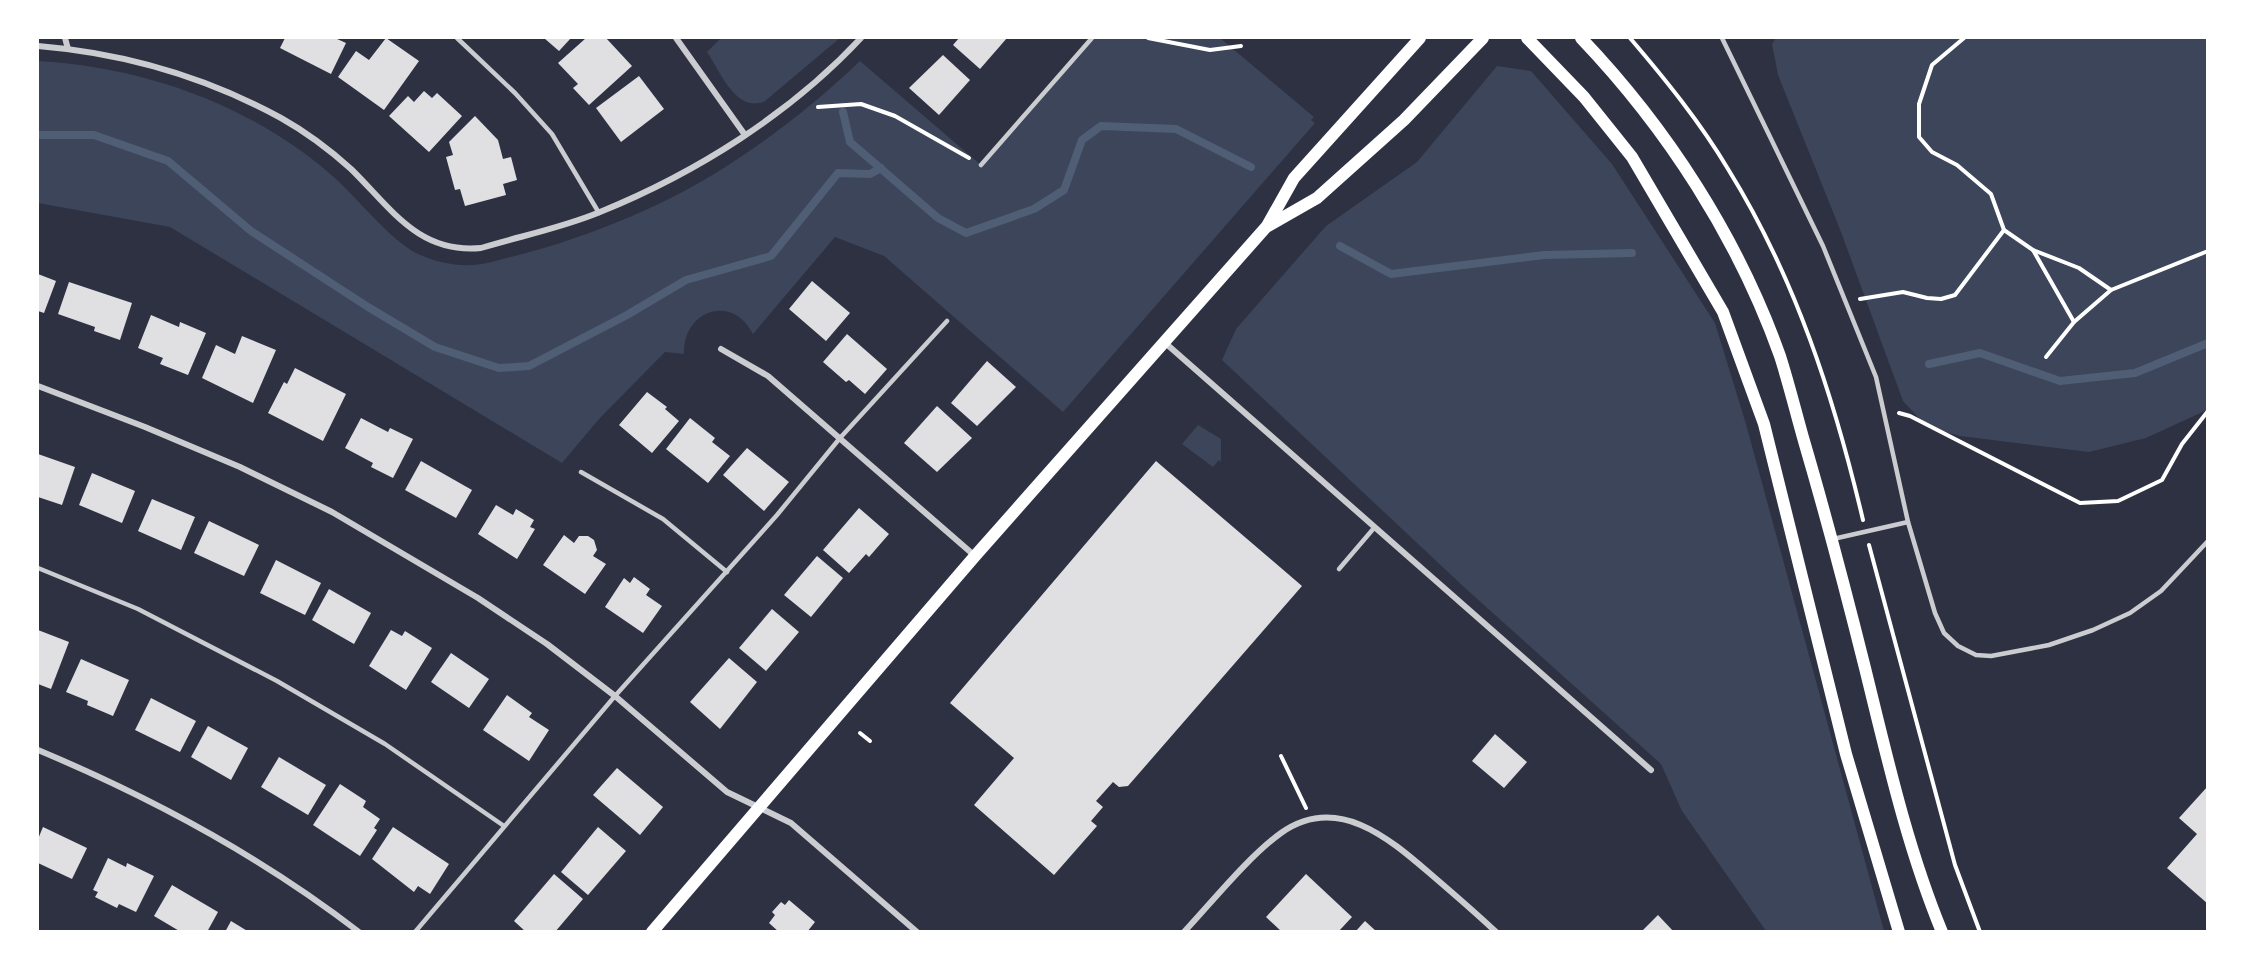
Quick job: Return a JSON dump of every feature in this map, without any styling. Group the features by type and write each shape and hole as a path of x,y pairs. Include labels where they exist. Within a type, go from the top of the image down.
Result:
{"main road":[{"path":"652,932 975,556 1267,226 1294,178 1420,38"},
{"path":"1267,226 1324,191 1404,120 1483,38"},
{"path":"1527,38 1584,97 1632,157 1723,312 1764,424 1846,754 1899,932"},
{"path":"1581,38 1612,70 1662,133 1704,197 1743,270 1780,356 1833,539 1902,817 1942,932"}],"street":[{"path":"66,38 68,49"},
{"path":"676,38 745,135"},
{"path":"38,46 88,51 164,69 234,94 283,120 343,163 406,225 432,242 447,247 481,248 599,213 663,182 745,135 802,93 861,38"},
{"path":"1163,341 1651,770"},
{"path":"721,349 768,376 975,556"},
{"path":"38,386 240,467 332,512 478,598 547,644 615,696 727,792 791,823 917,932"},
{"path":"38,750 124,789 202,831 270,870 359,932"},
{"path":"1184,932 1282,832 1310,820 1340,819 1373,829 1388,838 1496,932"}],"lane":[{"path":"457,38 515,93 552,134 599,213"},
{"path":"981,165 1092,38"},
{"path":"1722,38 1848,302 1876,377 1908,522 1935,613 1944,633 1958,646 1976,655 1991,656 2049,645 2130,614 2161,591 2208,541"},
{"path":"415,932 615,696 727,572 840,438 947,321"},
{"path":"581,472 663,519 727,572"},
{"path":"1833,539 1908,522"},
{"path":"1339,569 1374,528"},
{"path":"38,568 138,609 277,681 385,744 504,826"}],"path":[{"path":"1148,38 1210,50 1241,46"},
{"path":"1964,38 1932,64 1919,104 1919,137 1932,152 1957,165 1991,194 2004,230 2033,250 2079,268 2111,290"},
{"path":"818,107 861,104 895,116 981,165"},
{"path":"1848,302 1903,291 1926,298 1941,299 1955,295 2004,230"},
{"path":"2033,250 2074,322"},
{"path":"2046,357 2074,322 2111,290 2208,251"},
{"path":"1883,410 1910,416 2080,503 2118,501 2162,480 2182,444 2208,411"},
{"path":"860,733 870,741"},
{"path":"1281,756 1297,785 1310,820"}],"shaded area":[{"path":"721,38 840,38 765,101 755,103 746,102 737,96 723,79 707,52"},
{"path":"1092,38 1220,38 1314,117 1311,120 1315,123 1063,412 884,256 835,237 753,334 744,321 733,314 722,311 710,312 700,318 691,327 686,339 684,354 665,352 599,419 562,463 170,227 38,203 38,61 116,71 192,93 228,108 263,126 328,172 384,228 407,247 418,254 438,261 473,265 489,263 573,239 659,204 714,174 771,136 817,100 860,61 981,165"},
{"path":"1776,38 2207,38 2207,410 2146,438 2089,452 1960,436 1927,427 1903,401 1841,232 1778,75 1772,44"},
{"path":"1497,66 1531,71 1612,164 1715,323 1746,424 1884,931 1766,931 1682,811 1661,764 1465,588 1222,360 1236,329 1326,226 1417,162"},
{"path":"1198,425 1221,439 1221,462 1219,460 1213,467 1182,444"}],"building":[{"path":"285,38 335,38 346,43 331,74 280,48"},
{"path":"386,38 419,61 384,110 338,77 356,51 369,60"},
{"path":"544,38 571,38 559,51"},
{"path":"586,38 606,38 632,66 589,105 573,88 578,84 558,63"},
{"path":"959,38 1007,38 980,69 953,45"},
{"path":"943,55 970,80 939,115 909,88"},
{"path":"639,76 664,109 621,142 596,108"},
{"path":"424,91 432,98 437,93 462,116 429,152 389,116 408,96 414,102"},
{"path":"475,116 498,140 503,159 511,157 517,180 503,184 506,195 465,206 460,189 455,190 446,157 453,155 449,142"},
{"path":"38,274 56,281 44,313 38,311"},
{"path":"812,281 850,313 826,341 789,309"},
{"path":"69,282 132,303 120,340 94,331 95,327 58,314"},
{"path":"151,315 179,327 180,322 206,333 188,375 160,364 163,358 138,348"},
{"path":"847,334 887,369 865,394 849,380 846,382 823,362"},
{"path":"242,336 276,350 253,403 202,378 216,345 235,354"},
{"path":"987,361 1016,387 977,426 951,403"},
{"path":"295,368 346,394 323,441 268,413 284,382 287,384"},
{"path":"647,392 667,407 665,409 679,421 652,453 619,425"},
{"path":"937,406 972,438 937,472 904,443"},
{"path":"361,418 388,432 390,428 413,439 393,478 371,467 373,463 345,448"},
{"path":"690,418 715,438 712,442 730,456 708,483 666,449"},
{"path":"747,448 789,482 764,511 723,475"},
{"path":"38,454 75,467 62,505 38,497"},
{"path":"421,461 472,490 456,518 405,490"},
{"path":"1156,461 1302,586 1128,786 1119,787 1113,782 1096,801 1103,807 1091,821 1097,826 1054,875 974,805 1014,758 950,703"},
{"path":"92,473 135,491 122,523 79,505"},
{"path":"152,499 195,517 181,550 138,531"},
{"path":"496,505 513,515 516,509 534,520 530,527 535,529 517,559 478,534"},
{"path":"859,508 889,534 869,557 866,554 849,573 823,550"},
{"path":"209,521 259,545 244,576 194,553"},
{"path":"564,535 574,543 579,536 588,536 594,540 597,550 593,556 606,564 585,594 543,565"},
{"path":"817,556 843,578 811,617 784,595"},
{"path":"276,560 321,583 305,615 260,593"},
{"path":"634,577 650,589 646,595 662,606 643,633 605,607 624,578 630,583"},
{"path":"329,589 371,613 354,644 312,620"},
{"path":"772,609 799,632 766,671 739,648"},
{"path":"38,630 69,642 51,689 38,684"},
{"path":"391,630 402,636 405,631 432,648 406,690 369,666"},
{"path":"451,653 489,679 469,708 431,682"},
{"path":"729,658 757,682 720,729 690,702"},
{"path":"81,659 129,680 113,716 87,705 88,701 66,692"},
{"path":"507,695 532,713 529,717 549,730 529,761 483,730"},
{"path":"151,698 196,721 180,752 135,730"},
{"path":"208,726 248,748 231,780 191,757"},
{"path":"1495,734 1527,762 1504,788 1472,761"},
{"path":"279,757 326,785 308,815 261,787"},
{"path":"617,768 663,807 640,835 593,795"},
{"path":"340,784 366,801 363,807 380,819 374,828 377,830 360,856 313,825"},
{"path":"2208,786 2208,904 2167,868 2197,834 2179,818"},
{"path":"43,827 87,848 72,879 38,863 38,839"},
{"path":"393,827 449,864 430,894 418,886 414,892 372,859"},
{"path":"598,827 626,851 588,895 561,872"},
{"path":"108,858 126,867 127,863 154,876 136,912 119,904 117,908 95,897 98,892 93,890"},
{"path":"554,874 583,899 555,932 526,932 514,921"},
{"path":"1306,874 1352,917 1338,932 1282,932 1266,917"},
{"path":"172,885 218,912 207,932 181,932 154,916"},
{"path":"789,900 815,922 807,932 779,932 769,923 775,915 772,912 781,902 785,905"},
{"path":"1658,915 1674,932 1641,932"},
{"path":"231,921 249,932 225,932"},
{"path":"1365,921 1377,932 1355,932"}],"waterway":[{"path":"843,112 850,142 938,218 966,233 1034,209 1064,190 1082,140 1101,126 1176,129 1251,167"},
{"path":"38,135 94,135 168,161 251,231 368,307 435,347 499,368 529,366 627,315 686,280 771,256 838,173 870,174 881,168"},
{"path":"1340,246 1391,274 1544,255 1632,253"},
{"path":"1929,364 1980,353 2060,381 2135,373 2208,343"}]}
